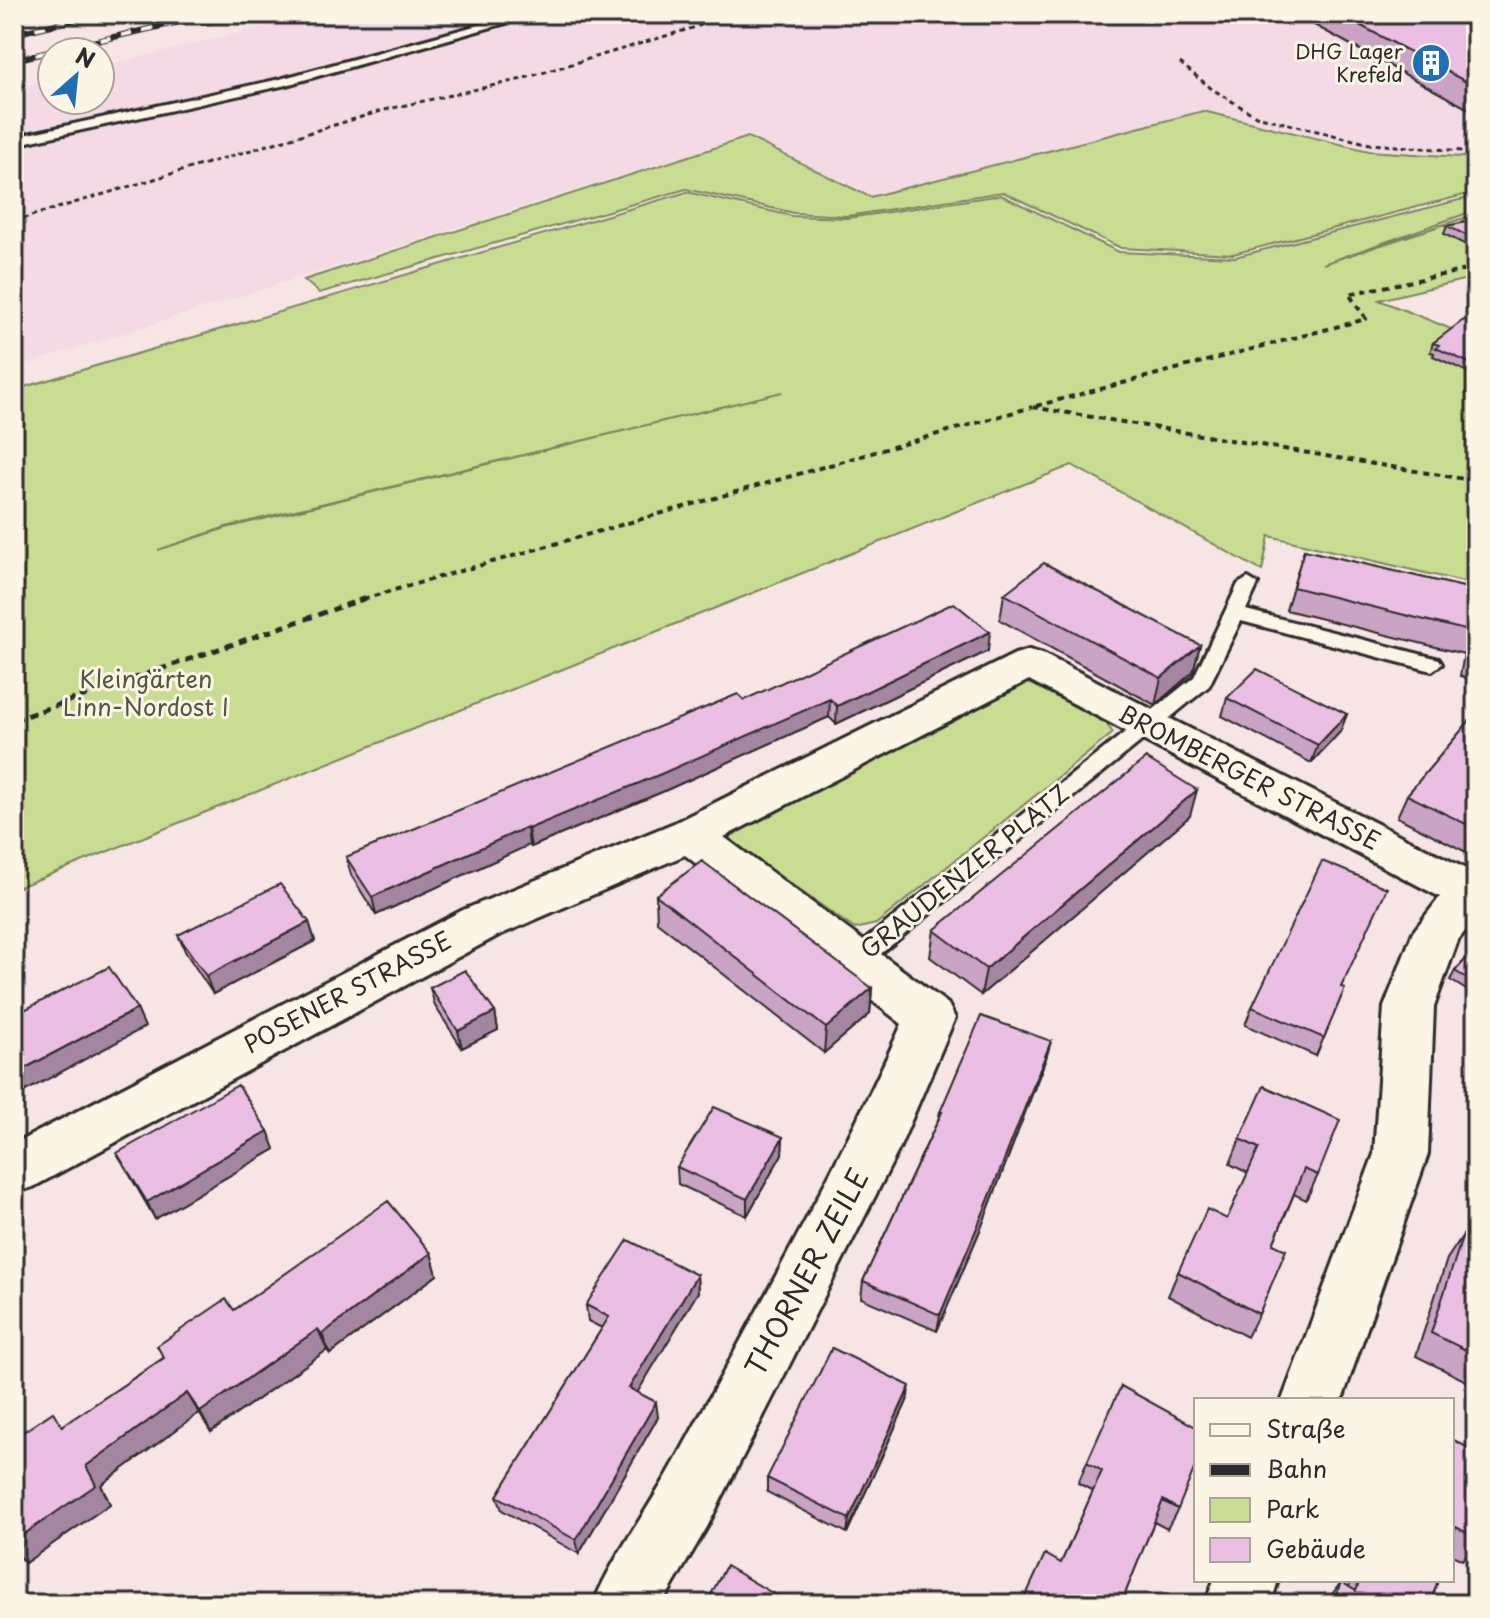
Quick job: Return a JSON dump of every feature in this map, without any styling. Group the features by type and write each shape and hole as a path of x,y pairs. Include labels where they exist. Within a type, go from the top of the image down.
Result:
{"street":[{"name":"BROMBERGER STRASSE","path":"690,835 1029,663 1473,893 1437,932 1409,1007 1401,1154 1313,1398"},
{"name":"GRAUDENZER PLATZ","path":"690,835 854,962"},
{"name":"POSENER STRASSE","path":"14,1170 480,923 690,835"},
{"name":"THORNER ZEILE","path":"626,1604 685,1505 880,1133 930,1018 854,962"},
{"path":"1238,1604 1245,1582"}],"lane":[{"path":"14,17 27,14"},
{"path":"14,141 282,82 532,14"},
{"name":"GRAUDENZER PLATZ","path":"854,962 1202,681 1248,584"},
{"path":"1235,613 1432,664"}],"path":[{"path":"14,221 228,160 388,109 518,80 696,27 729,14"},
{"path":"1180,63 1212,89 1256,116 1370,144 1476,152"},
{"path":"14,720 381,593 1032,407 1366,319 1349,294 1476,268"},
{"path":"1032,407 1476,481"}],"shaded area":[{"path":"316,14 1476,14 1476,157 1370,149 1202,110 871,196 749,135 14,368 14,88 36,83 36,116 116,116 116,63"}],"green space":[{"path":"1203,111 1369,151 1476,158 1476,200 1464,195 1233,254 1121,248 1003,192 847,216 794,213 686,189 319,293 304,280 748,137 870,197"},
{"name":"Kleingärten Linn-Nordost I","path":"687,192 792,216 848,218 1001,195 1119,252 1235,257 1467,198 1476,202 1476,210 1323,264 1476,214 1476,277 1379,300 1476,339 1476,585 1269,536 1262,571 1072,465 14,889 14,593 17,592 14,592 14,390","holes":["782,392 226,528 158,550 226,527"]},
{"path":"1018,683 1034,684 1106,723 1113,733 876,924 855,929 728,840 734,826"}],"building":[{"path":"1339,14 1476,14 1476,87"},
{"path":"1476,220 1476,240 1447,226"},
{"path":"1476,315 1476,366 1436,348 1439,345 1433,343 1462,321"},
{"path":"1304,550 1476,590 1476,655 1469,654 1473,632 1293,587"},
{"path":"1044,563 1200,645 1161,678 1004,594"},
{"path":"954,603 990,632 837,706 830,699 661,774 527,827 372,897 346,857 738,694 744,700"},
{"path":"1257,669 1347,714 1318,745 1227,698"},
{"path":"1476,713 1476,829 1407,795"},
{"path":"1146,758 1197,790 986,969 934,930"},
{"path":"702,861 872,988 826,1028 656,895"},
{"path":"1322,861 1387,888 1341,987 1345,988 1324,1038 1252,1007"},
{"path":"280,884 309,922 206,976 178,935"},
{"path":"1476,948 1476,984 1455,971"},
{"path":"109,967 137,1009 14,1074 14,1015"},
{"path":"465,970 495,1012 458,1031 430,988"},
{"path":"981,1016 1051,1041 940,1315 863,1281 942,1112"},
{"path":"238,1085 268,1131 147,1202 117,1153"},
{"path":"1264,1086 1340,1120 1318,1175 1304,1169 1273,1244 1286,1250 1259,1314 1178,1272 1207,1209 1227,1219 1259,1148 1240,1139"},
{"path":"714,1107 783,1137 747,1199 677,1167"},
{"path":"388,1201 431,1253 322,1334 318,1329 200,1412 187,1393 86,1466 96,1485 14,1541 14,1438 53,1412 62,1426 164,1358 157,1346 226,1299 234,1310"},
{"path":"1463,1235 1474,1241 1476,1235 1476,1355 1431,1333"},
{"path":"628,1240 697,1275 629,1388 656,1402 576,1540 497,1496 609,1317 586,1305"},
{"path":"832,1348 910,1386 849,1519 767,1478"},
{"path":"1121,1386 1194,1426 1194,1469 1178,1509 1163,1500 1122,1601 1127,1604 1022,1604 1045,1554 1061,1563 1102,1471 1087,1462"},
{"path":"1454,1440 1476,1452 1476,1538 1456,1527 1454,1532"},
{"path":"726,1566 791,1604 706,1604"},
{"path":"1341,1582 1356,1591 1359,1582 1437,1582 1430,1604 1333,1604"}],"railway":[{"path":"14,34 98,14"},
{"path":"14,60 214,14"},
{"path":"203,23 240,14"}],"place":[{"name":"DHG Lager Krefeld","path":"1431,63"}]}
